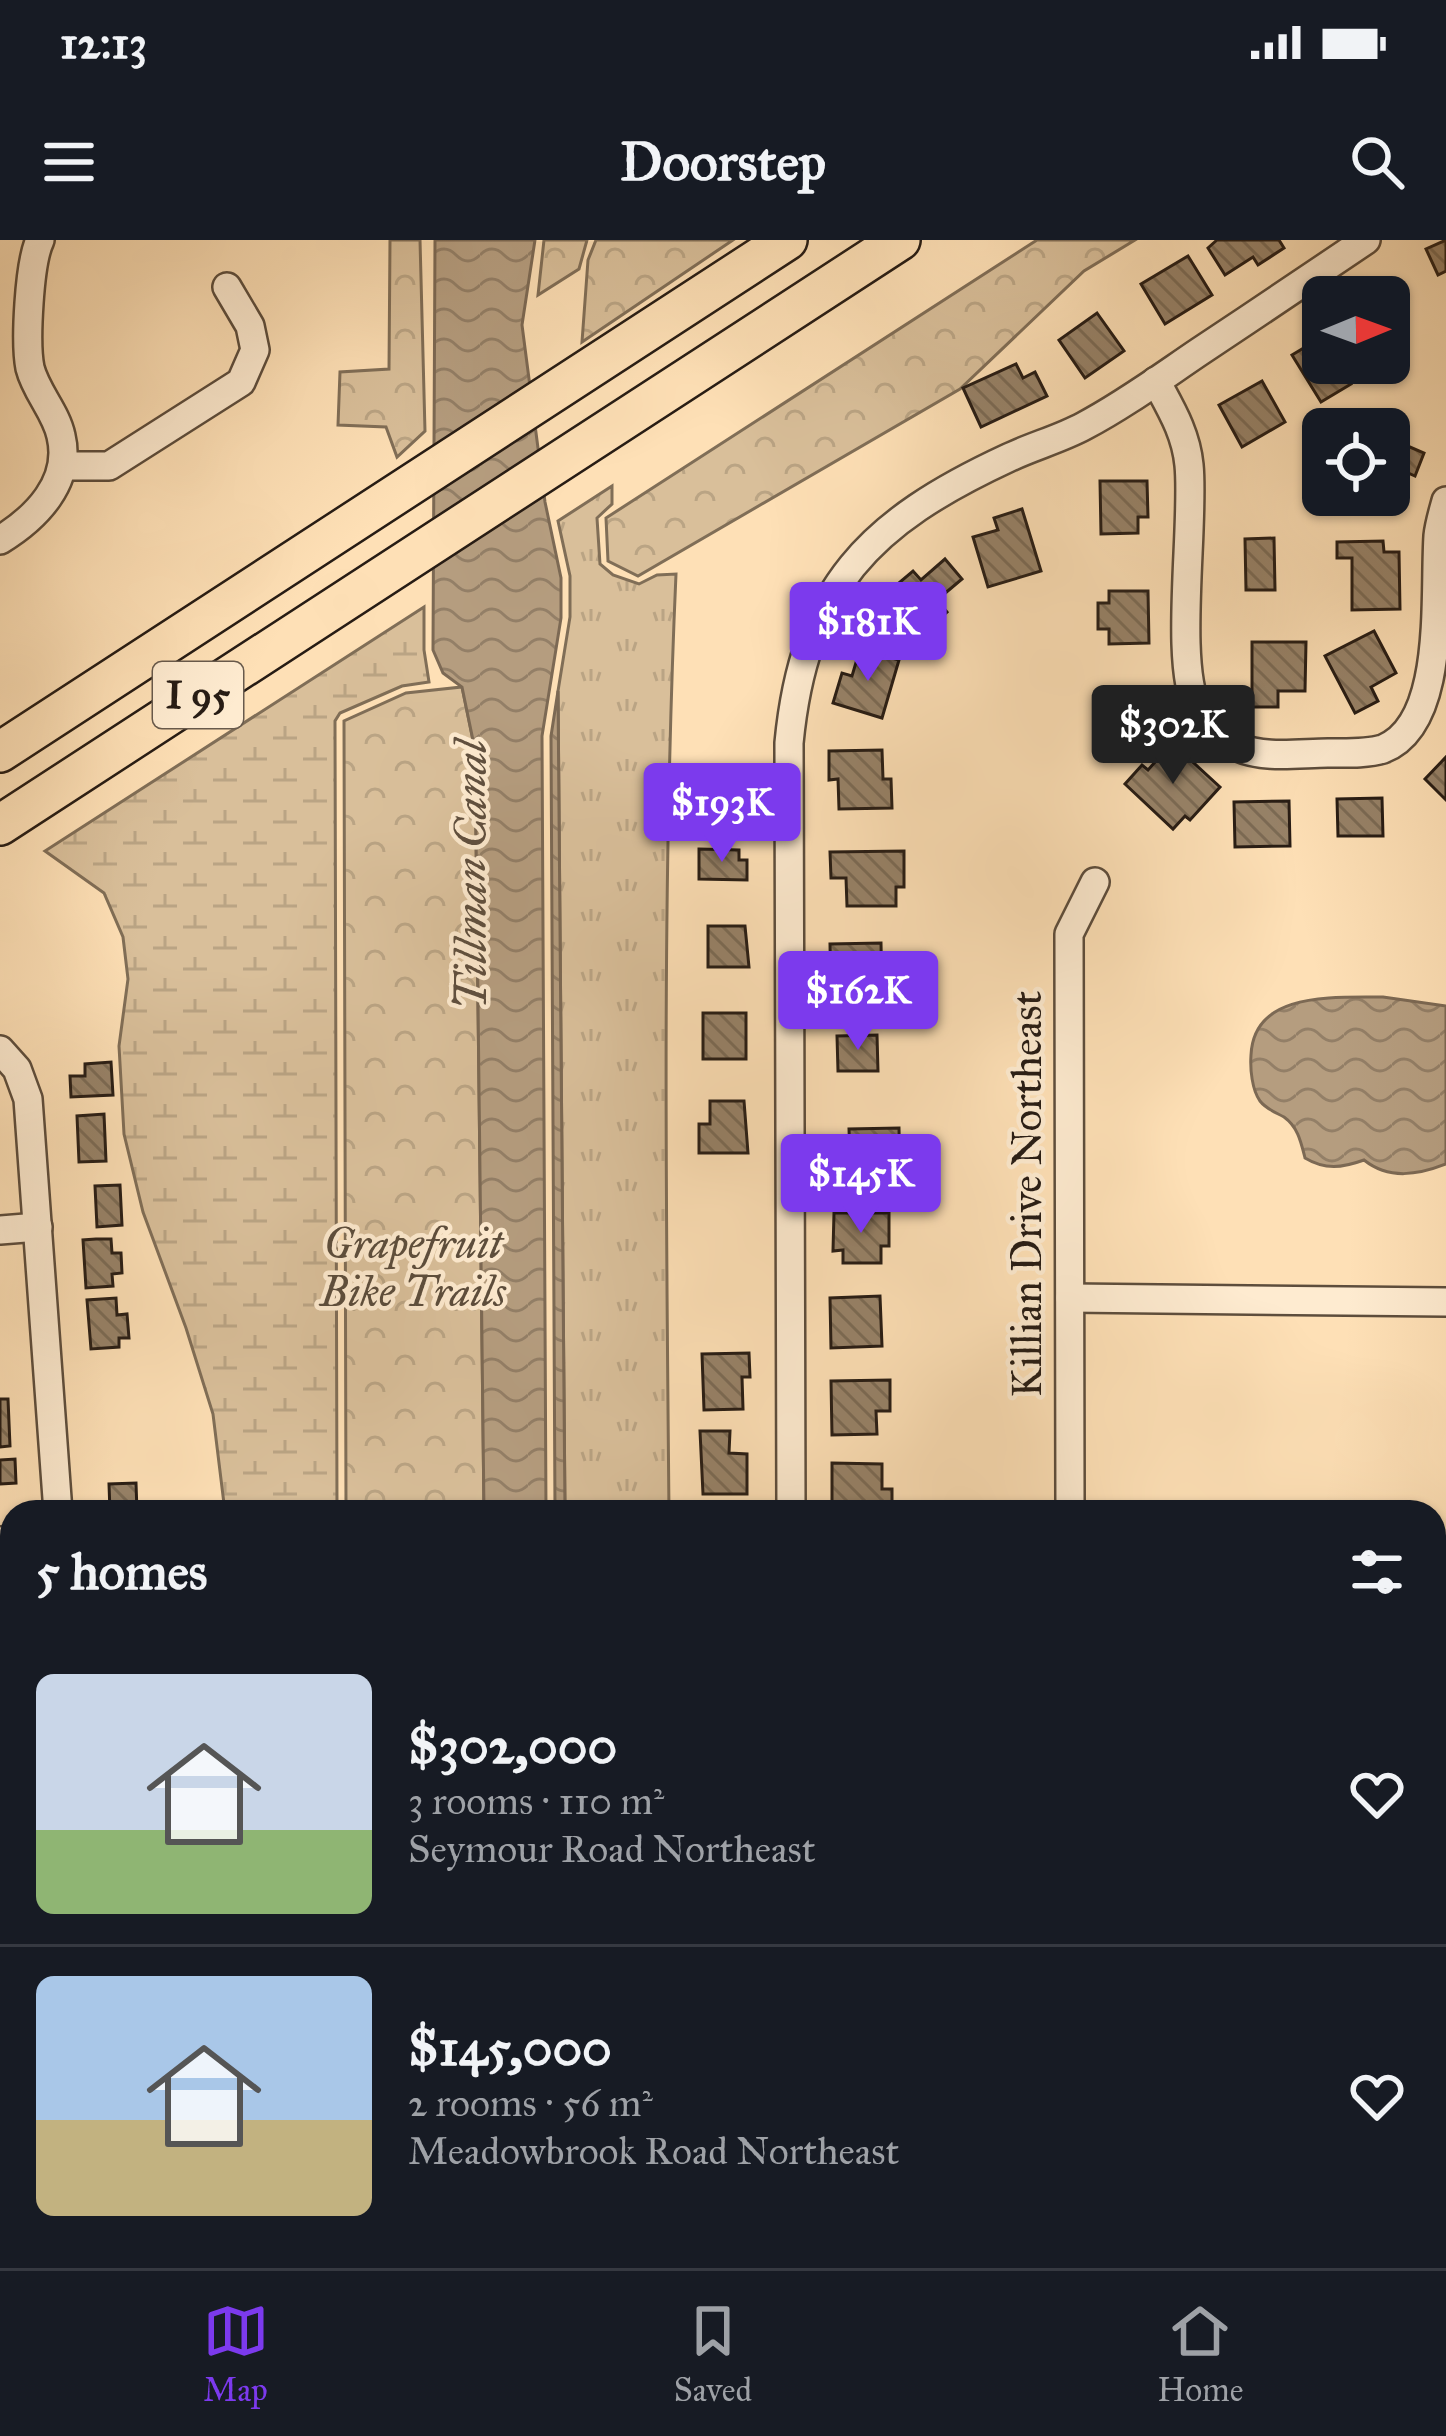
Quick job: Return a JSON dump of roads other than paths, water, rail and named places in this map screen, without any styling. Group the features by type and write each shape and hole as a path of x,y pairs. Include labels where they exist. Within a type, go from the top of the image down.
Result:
{"highway":[{"name":"I 95","path":"0,752 787,240"},
{"name":"I 95","path":"0,825 900,240"}],"street":[{"path":"0,541 22,527 48,499 62,466 61,435 30,368 31,259 40,240"},
{"path":"791,1500 789,743 794,688 812,631 860,553 905,514 1006,458 1084,426 1366,240"},
{"path":"62,466 109,466 242,382 255,350 250,326 227,287"},
{"path":"1156,381 1183,431 1190,466 1188,670 1197,708 1239,748 1264,753 1340,753 1382,750 1408,736 1429,710 1439,672 1438,533 1446,501"},
{"name":"Killian Drive Northeast","path":"1070,1500 1069,934 1095,882"},
{"path":"0,1051 17,1069 28,1099 57,1500"},
{"path":"0,1230 38,1227"},
{"path":"1070,1298 1446,1302"}],"water":[{"path":"435,240 535,240 522,325 545,502 561,578 561,618 542,736 546,1500 484,1500 475,750 462,687 443,673 433,650"},
{"path":"558,691 565,1500 555,1500 551,736"},
{"path":"1383,997 1446,1006 1446,1164 1404,1174 1383,1171 1364,1160 1334,1167 1312,1162 1305,1158 1293,1125 1257,1096 1251,1067 1256,1034 1266,1019 1300,1002"}],"water label":[{"name":"Tillman Canal","path":"470,875"}],"park label":[{"name":"Grapefruit Bike Trails","path":"413,1268"}]}
